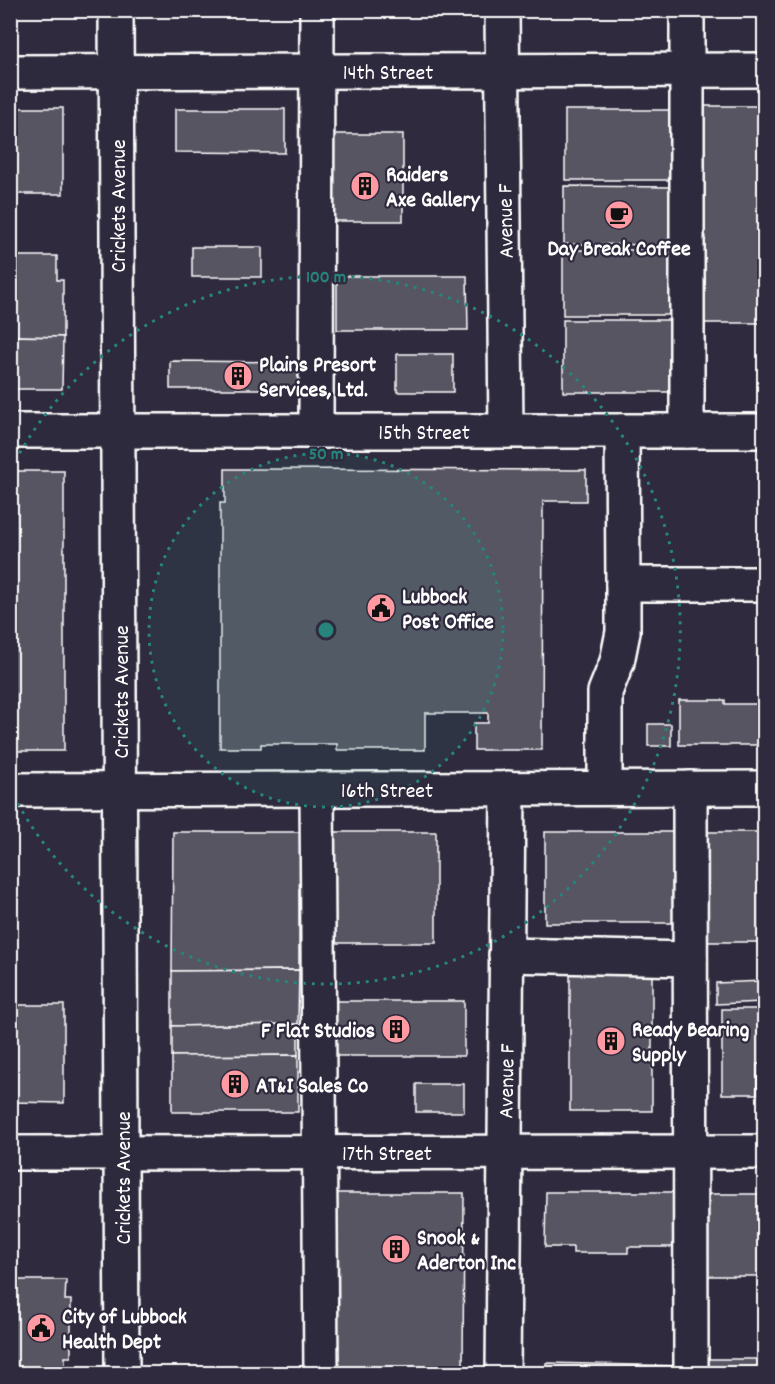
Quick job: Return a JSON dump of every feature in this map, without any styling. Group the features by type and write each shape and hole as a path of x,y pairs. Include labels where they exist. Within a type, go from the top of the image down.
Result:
{"street":[{"name":"Crickets Avenue","path":"116,10 122,1374"},
{"path":"316,431 317,10"},
{"name":"Avenue F","path":"502,10 506,431"},
{"path":"687,10 687,431"},
{"name":"14th Street","path":"10,72 765,70"},
{"name":"15th Street","path":"10,431 765,431"},
{"path":"605,788 605,692 617,662 623,632 622,431"},
{"path":"623,584 765,584"},
{"name":"Avenue F","path":"503,1374 508,788"},
{"path":"690,788 691,1374"},
{"name":"16th Street","path":"10,790 765,788"},
{"path":"317,789 321,1374"},
{"path":"506,955 690,959"},
{"name":"17th Street","path":"10,1153 765,1152"}],"building":[{"path":"694,106 764,106 764,323 694,323"},
{"path":"10,108 63,108 63,194 10,194"},
{"path":"175,109 285,109 285,153 175,152"},
{"path":"565,110 674,110 673,180 565,180"},
{"name":"Raiders Axe Gallery","path":"326,134 403,134 403,221 326,221"},
{"name":"Day Break Coffee","path":"564,186 673,187 673,245 564,244"},
{"path":"192,247 262,247 262,277 192,277"},
{"path":"563,250 672,250 672,315 563,315"},
{"path":"10,256 57,256 57,280 63,280 63,337 10,336"},
{"path":"337,276 467,276 468,330 337,330"},
{"path":"563,320 672,320 672,392 563,392"},
{"path":"10,336 63,337 62,389 10,389"},
{"path":"397,354 453,354 453,392 397,392"},
{"name":"Plains Presort Services, Ltd.","path":"170,361 306,362 306,389 170,389"},
{"name":"Lubbock Post Office","path":"225,469 586,470 586,501 543,501 542,750 474,750 474,723 488,723 488,713 425,713 425,750 337,750 337,744 261,744 261,748 220,748 220,503 225,503"},
{"path":"10,471 64,471 64,751 10,751"},
{"path":"679,700 725,700 725,704 764,704 764,745 679,745"},
{"path":"648,724 671,724 671,746 648,746"},
{"path":"173,832 306,832 306,889 299,889 299,970 172,971"},
{"path":"327,832 436,832 436,943 327,943"},
{"path":"545,832 678,832 678,923 545,923"},
{"path":"700,832 764,832 764,942 700,942"},
{"path":"299,970 298,1024 172,1026 172,971"},
{"name":"Ready Bearing Supply","path":"570,972 652,972 652,1111 570,1111"},
{"path":"764,981 764,1002 716,1004 716,983"},
{"name":"F Flat Studios","path":"328,1001 464,1001 464,1056 328,1056"},
{"path":"10,1005 64,1005 64,1103 10,1102"},
{"path":"759,1006 764,1006 764,1064 757,1064 757,1094 722,1094 722,1009 757,1009 759,1023"},
{"path":"298,1024 298,1055 172,1056 172,1026"},
{"name":"AT&I Sales Co","path":"298,1055 298,1112 172,1112 172,1056"},
{"path":"416,1084 464,1084 464,1112 416,1112"},
{"path":"546,1192 681,1192 681,1247 628,1247 628,1253 573,1253 573,1247 545,1247"},
{"name":"Snook & Aderton Inc","path":"329,1193 464,1193 463,1374 334,1374"},
{"path":"703,1194 764,1194 764,1276 703,1276"},
{"name":"City of Lubbock Health Dept","path":"10,1280 66,1280 65,1300 71,1300 71,1357 65,1357 65,1374 10,1374"},
{"path":"701,1359 764,1359 764,1374 701,1374"},
{"path":"546,1363 681,1366 681,1374 546,1374"}],"place":[{"name":"Raiders Axe Gallery","path":"365,186"},
{"name":"Day Break Coffee","path":"619,215"},
{"name":"Plains Presort Services, Ltd.","path":"238,376"},
{"name":"Lubbock Post Office","path":"381,608"},
{"name":"F Flat Studios","path":"396,1029"},
{"name":"Ready Bearing Supply","path":"611,1041"},
{"name":"AT&I Sales Co","path":"235,1084"},
{"name":"Snook & Aderton Inc","path":"396,1249"},
{"name":"City of Lubbock Health Dept","path":"41,1328"}]}
